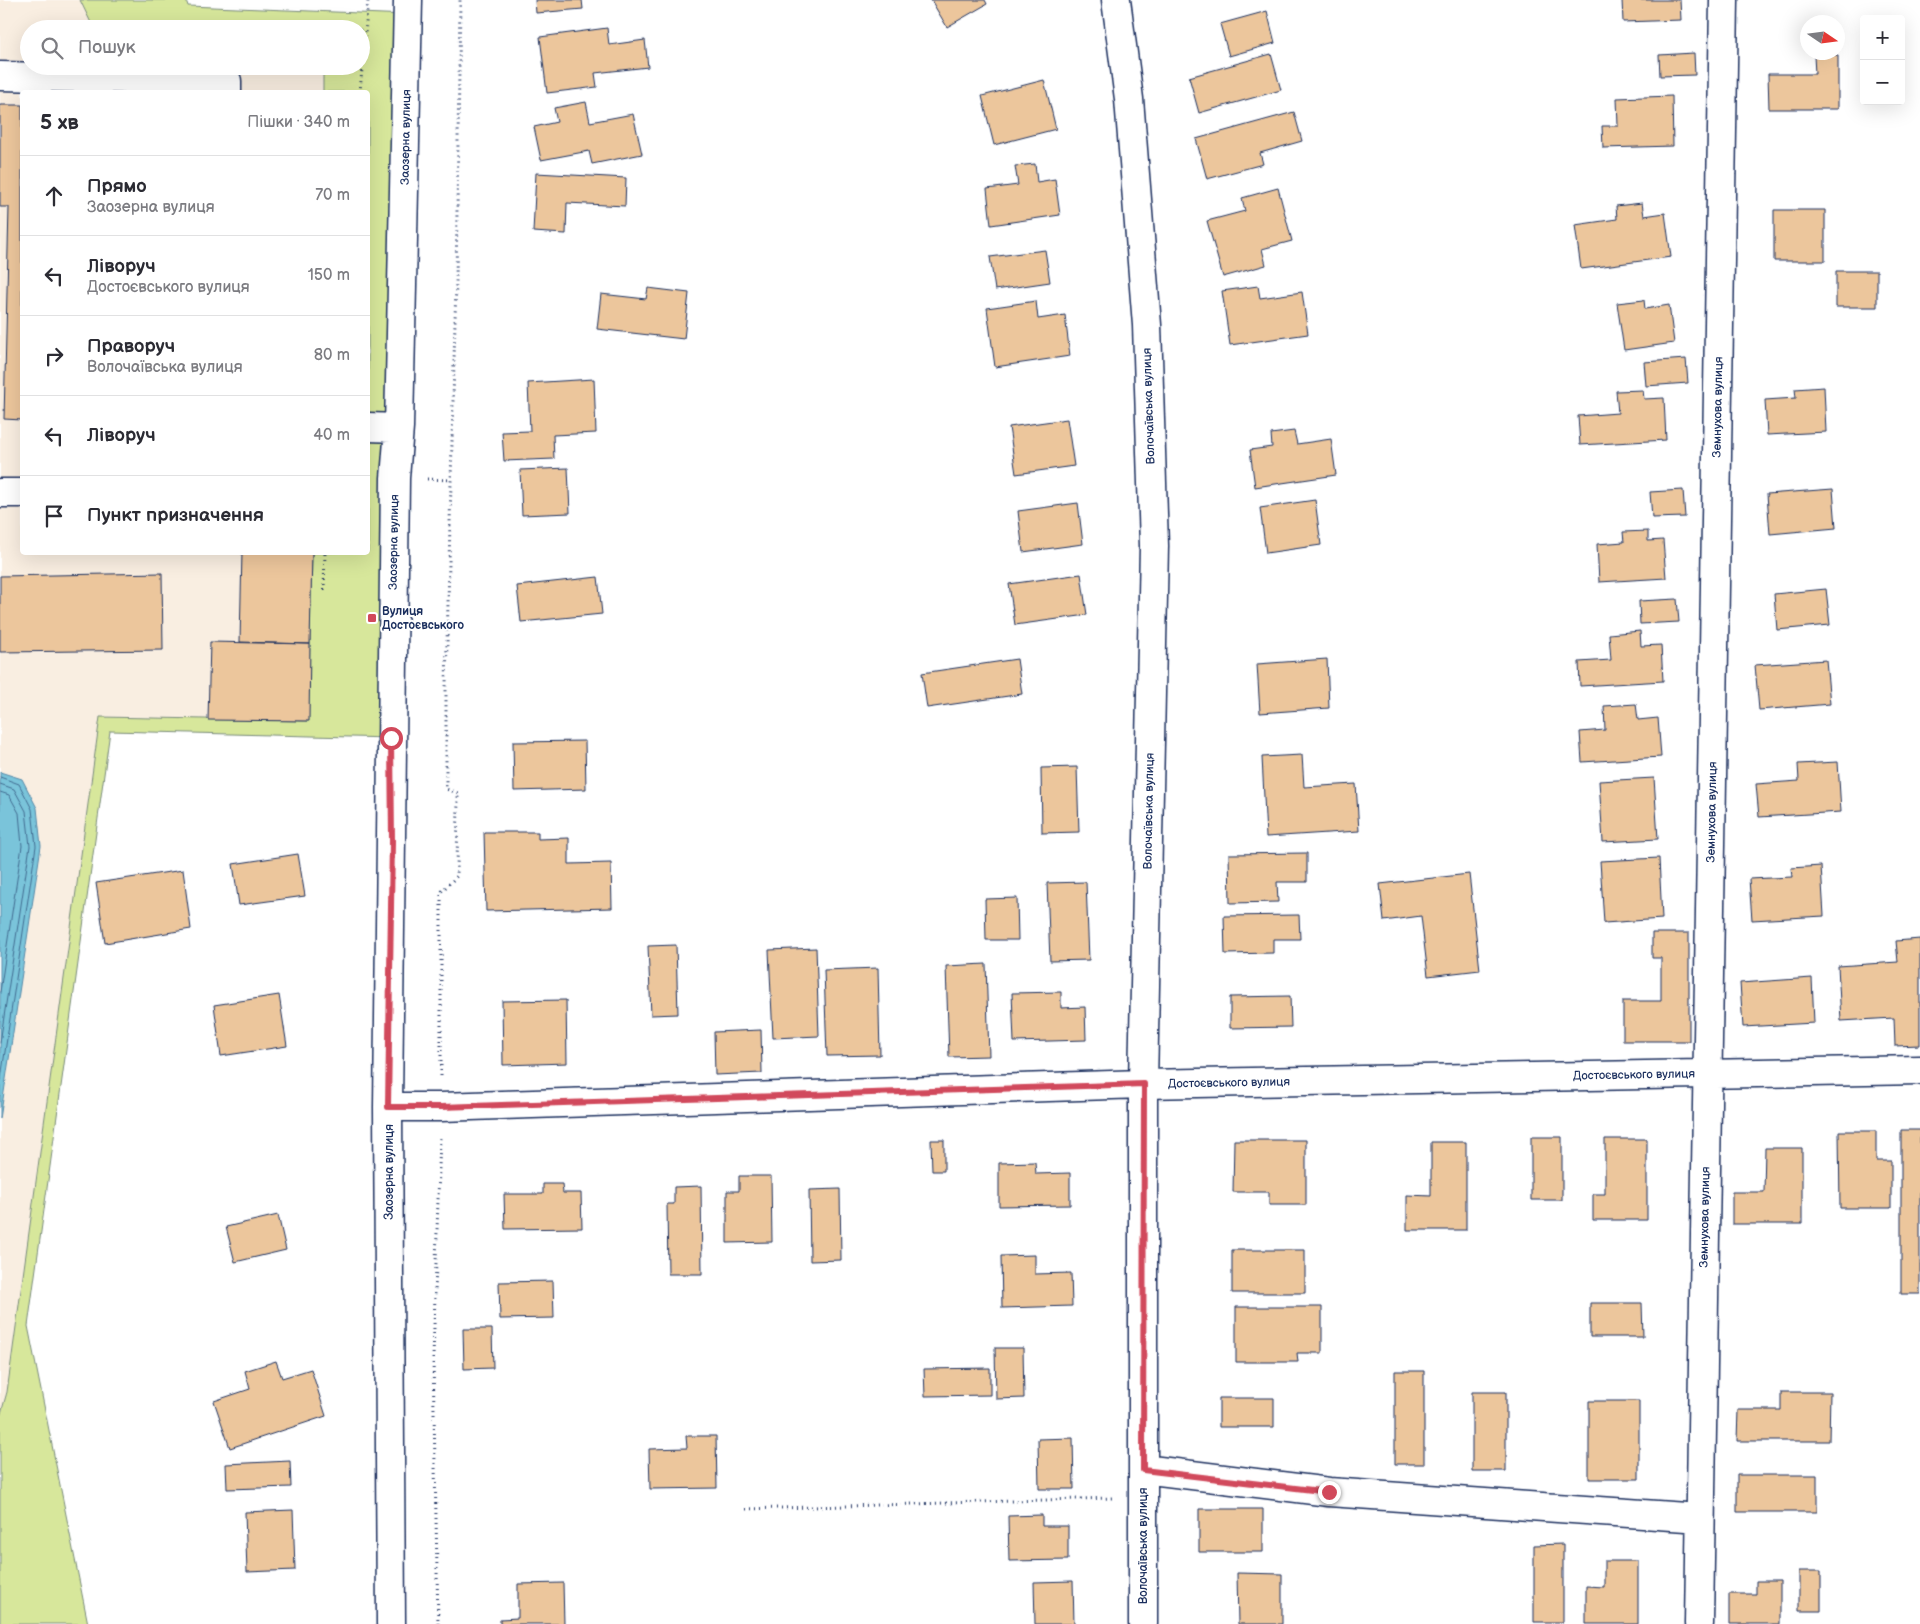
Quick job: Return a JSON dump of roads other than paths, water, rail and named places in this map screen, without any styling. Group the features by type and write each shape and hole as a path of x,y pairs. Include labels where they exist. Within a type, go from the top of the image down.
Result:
{"street":[{"name":"Заозерна вулиця","path":"391,1624 388,1107 395,478 399,428 408,0"},
{"name":"Волочаївська вулиця","path":"1116,0 1129,99 1147,325 1154,546 1144,1084 1143,1624"},
{"name":"Земнухова вулиця","path":"1699,1624 1724,0"},
{"path":"0,76 227,81 227,90"},
{"path":"370,427 399,428"},
{"path":"0,493 20,494"},
{"name":"Достоєвського вулиця","path":"388,1107 441,1107 1144,1084 1920,1070"},
{"path":"1143,1470 1329,1492 1700,1518"}],"water":[{"path":"0,772 22,779 37,808 41,846 0,1119"}],"place":[{"name":"Вулиця Достоєвського","path":"372,618"}]}
